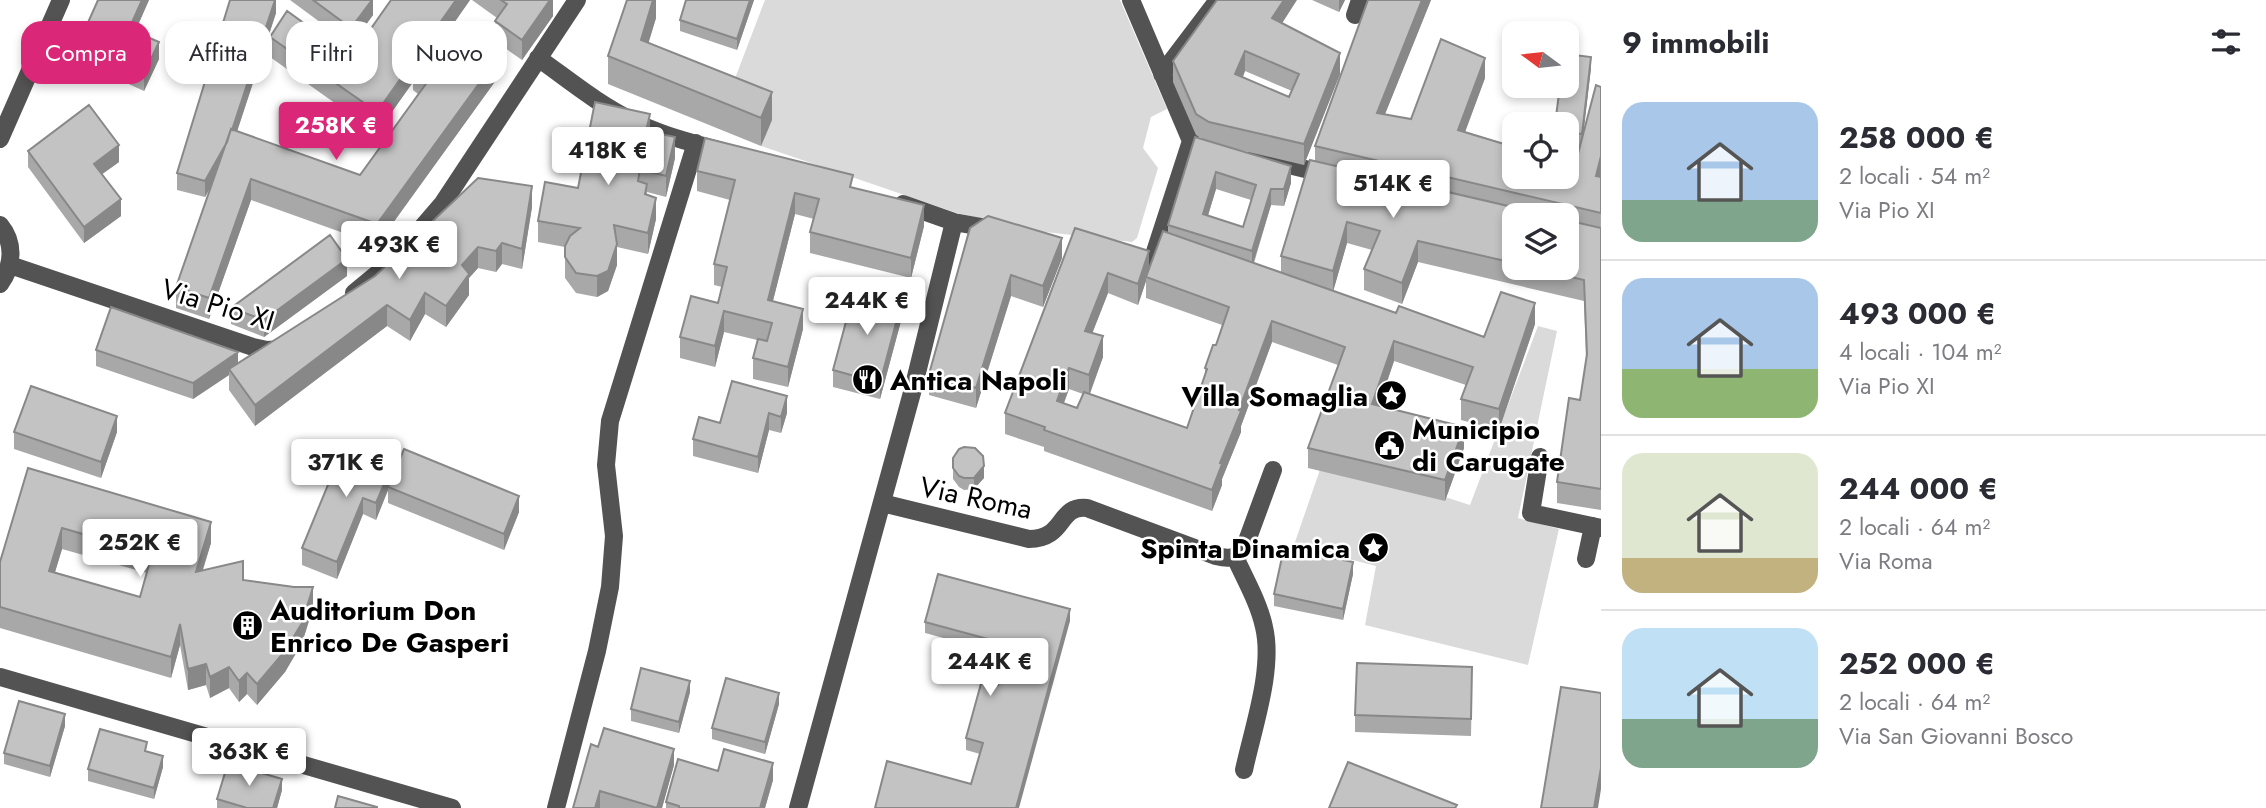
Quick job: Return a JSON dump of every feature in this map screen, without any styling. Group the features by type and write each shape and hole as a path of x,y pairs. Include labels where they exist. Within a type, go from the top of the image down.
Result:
{"street":[{"path":"0,139 61,0"},
{"path":"342,302 394,260 443,203 576,0"},
{"path":"1126,256 1152,261 1198,143 1162,74 1131,0"},
{"path":"1162,74 1218,0"},
{"path":"538,58 623,116 655,131 747,158"},
{"path":"556,808 607,606 614,536 606,465 610,421 696,143"},
{"path":"1244,154 1349,179"},
{"path":"888,200 954,222 1020,235"},
{"name":"Via Roma","path":"798,808 913,388 954,222"},
{"path":"0,225 11,249 10,265 0,284"},
{"name":"Via Pio XI","path":"10,265 253,347 282,350 294,343"},
{"path":"1540,457 1531,513 1597,527 1586,559"},
{"path":"1244,770 1265,678 1267,644 1264,623 1235,557 1247,543 1273,470"},
{"name":"Via Roma","path":"882,503 1029,540 1052,534 1069,512 1087,508 1216,556 1235,557"},
{"path":"0,677 452,808"}],"shaded area":[{"path":"765,0 1120,0 1167,109 1151,117 1143,148 1158,168 1137,238 1132,242 1037,231 957,213 761,146 772,120 726,102"},
{"path":"1538,326 1557,331 1518,518 1559,529 1528,665 1365,625 1376,566 1294,545 1324,458 1470,505"}],"building":[{"path":"98,0 142,0 133,21 89,21"},
{"path":"230,0 275,0 268,21 224,21"},
{"path":"313,0 372,0 356,21 342,21"},
{"path":"391,0 456,0 441,21 392,21 392,84 397,84 377,112 337,84 378,84 376,21"},
{"path":"501,0 550,0 522,40 507,29 507,21 495,21 507,4"},
{"path":"627,0 653,0 641,40 772,92 761,118 608,56"},
{"path":"686,0 750,0 737,39 680,20"},
{"path":"1217,0 1284,0 1272,18 1340,53 1304,144 1209,122 1196,114 1173,61","holes":["1245,51 1299,74 1289,97 1235,74"]},
{"path":"1368,0 1422,0 1377,113 1411,119 1441,39 1485,58 1458,130 1502,143 1502,189 1579,189 1579,150 1596,85 1601,87 1601,156 1596,176 1601,177 1601,213 1579,208 1579,203 1558,203 1315,146"},
{"path":"287,11 301,21 286,21 286,48 272,38 272,34"},
{"path":"151,39 159,42 151,59"},
{"path":"1579,56 1591,57 1582,134 1579,134 1579,112 1557,112 1558,98 1579,98"},
{"path":"204,84 247,84 227,142 205,181 177,173"},
{"path":"426,84 479,84 377,224 251,179 209,298 176,287 231,129 360,175"},
{"path":"595,102 650,114 646,131 675,137 666,176 640,169 638,181 647,184 645,194 656,198 648,233 614,225 617,244 608,271 597,276 576,273 565,257 565,246 570,236 580,228 538,221 545,182 578,188"},
{"path":"89,105 119,145 94,164 121,199 84,227 28,151"},
{"path":"1195,137 1291,166 1284,189 1271,189 1252,251 1168,225","holes":["1216,172 1256,185 1243,227 1203,214"]},
{"path":"705,138 853,175 850,187 924,205 911,258 810,232 819,199 795,193 768,300 803,309 788,367 753,358 758,339 767,341 772,323 724,311 715,346 680,337 691,296 718,303 727,267 714,264 735,180 697,171"},
{"path":"1310,160 1502,205 1502,260 1418,241 1402,283 1364,269 1380,231 1347,222 1333,271 1281,256"},
{"path":"478,178 532,186 522,249 502,243 496,251 478,247 462,265 469,274 446,306 425,293 410,320 387,305 255,405 229,369 375,276"},
{"path":"988,216 1062,238 1043,286 1011,275 976,388 929,374 970,228"},
{"path":"1579,223 1601,228 1601,489 1557,482 1569,398 1580,400 1587,354 1584,280 1579,279"},
{"path":"1075,228 1149,251 1138,284 1108,273 1085,331 1103,336 1089,375 1069,368 1057,401 1077,408 1084,392 1187,428 1207,369 1205,368 1229,307 1146,277 1163,231 1396,313 1399,306 1484,337 1501,292 1535,303 1499,409 1461,399 1473,367 1394,341 1372,404 1464,427 1445,480 1308,448 1345,347 1272,321 1212,490 1044,430 1045,427 1005,413"},
{"path":"330,235 347,259 264,320 231,308"},
{"path":"854,292 901,304 880,383 833,370"},
{"path":"111,307 238,352 193,383 96,350"},
{"path":"732,381 787,396 781,417 769,413 758,457 693,439 699,417 720,423"},
{"path":"31,386 117,416 101,462 14,432"},
{"path":"346,441 394,461 376,503 363,498 337,562 302,548"},
{"path":"975,448 983,456 984,466 974,478 959,476 953,468 953,458 959,449"},
{"path":"404,449 519,496 504,534 388,487"},
{"path":"28,468 211,522 196,572 243,561 243,580 313,587 302,623 285,651 257,684 247,673 239,681 229,667 210,677 206,664 188,669 180,624 171,657 0,607 0,562","holes":["62,528 152,554 140,597 49,571"]},
{"path":"1284,548 1353,562 1343,609 1274,594"},
{"path":"938,574 1070,609 1016,808 875,808 887,761 971,784 983,743 966,738 982,680 998,685 1010,645 925,622"},
{"path":"1357,663 1472,667 1471,719 1355,715"},
{"path":"641,668 690,681 679,722 631,709"},
{"path":"726,678 779,693 765,742 712,728"},
{"path":"1561,687 1601,693 1601,768 1594,808 1541,808"},
{"path":"19,701 65,714 50,766 4,753"},
{"path":"604,728 674,749 657,808 600,791 595,808 573,808 591,744 598,747"},
{"path":"100,729 147,742 145,751 163,756 154,788 88,769"},
{"path":"724,749 773,763 760,808 679,808 666,802 678,759 718,771"},
{"path":"1348,762 1457,805 1455,808 1329,808"},
{"path":"228,763 282,779 273,808 247,808 217,799"},
{"path":"338,796 377,807 377,808 335,808"}],"place":[{"name":"Antica Napoli","path":"867,380"},
{"name":"Villa Somaglia","path":"1391,396"},
{"name":"Municipio di Carugate","path":"1389,445"},
{"name":"Spinta Dinamica","path":"1373,548"},
{"name":"Auditorium Don Enrico De Gasperi","path":"247,626"}]}
